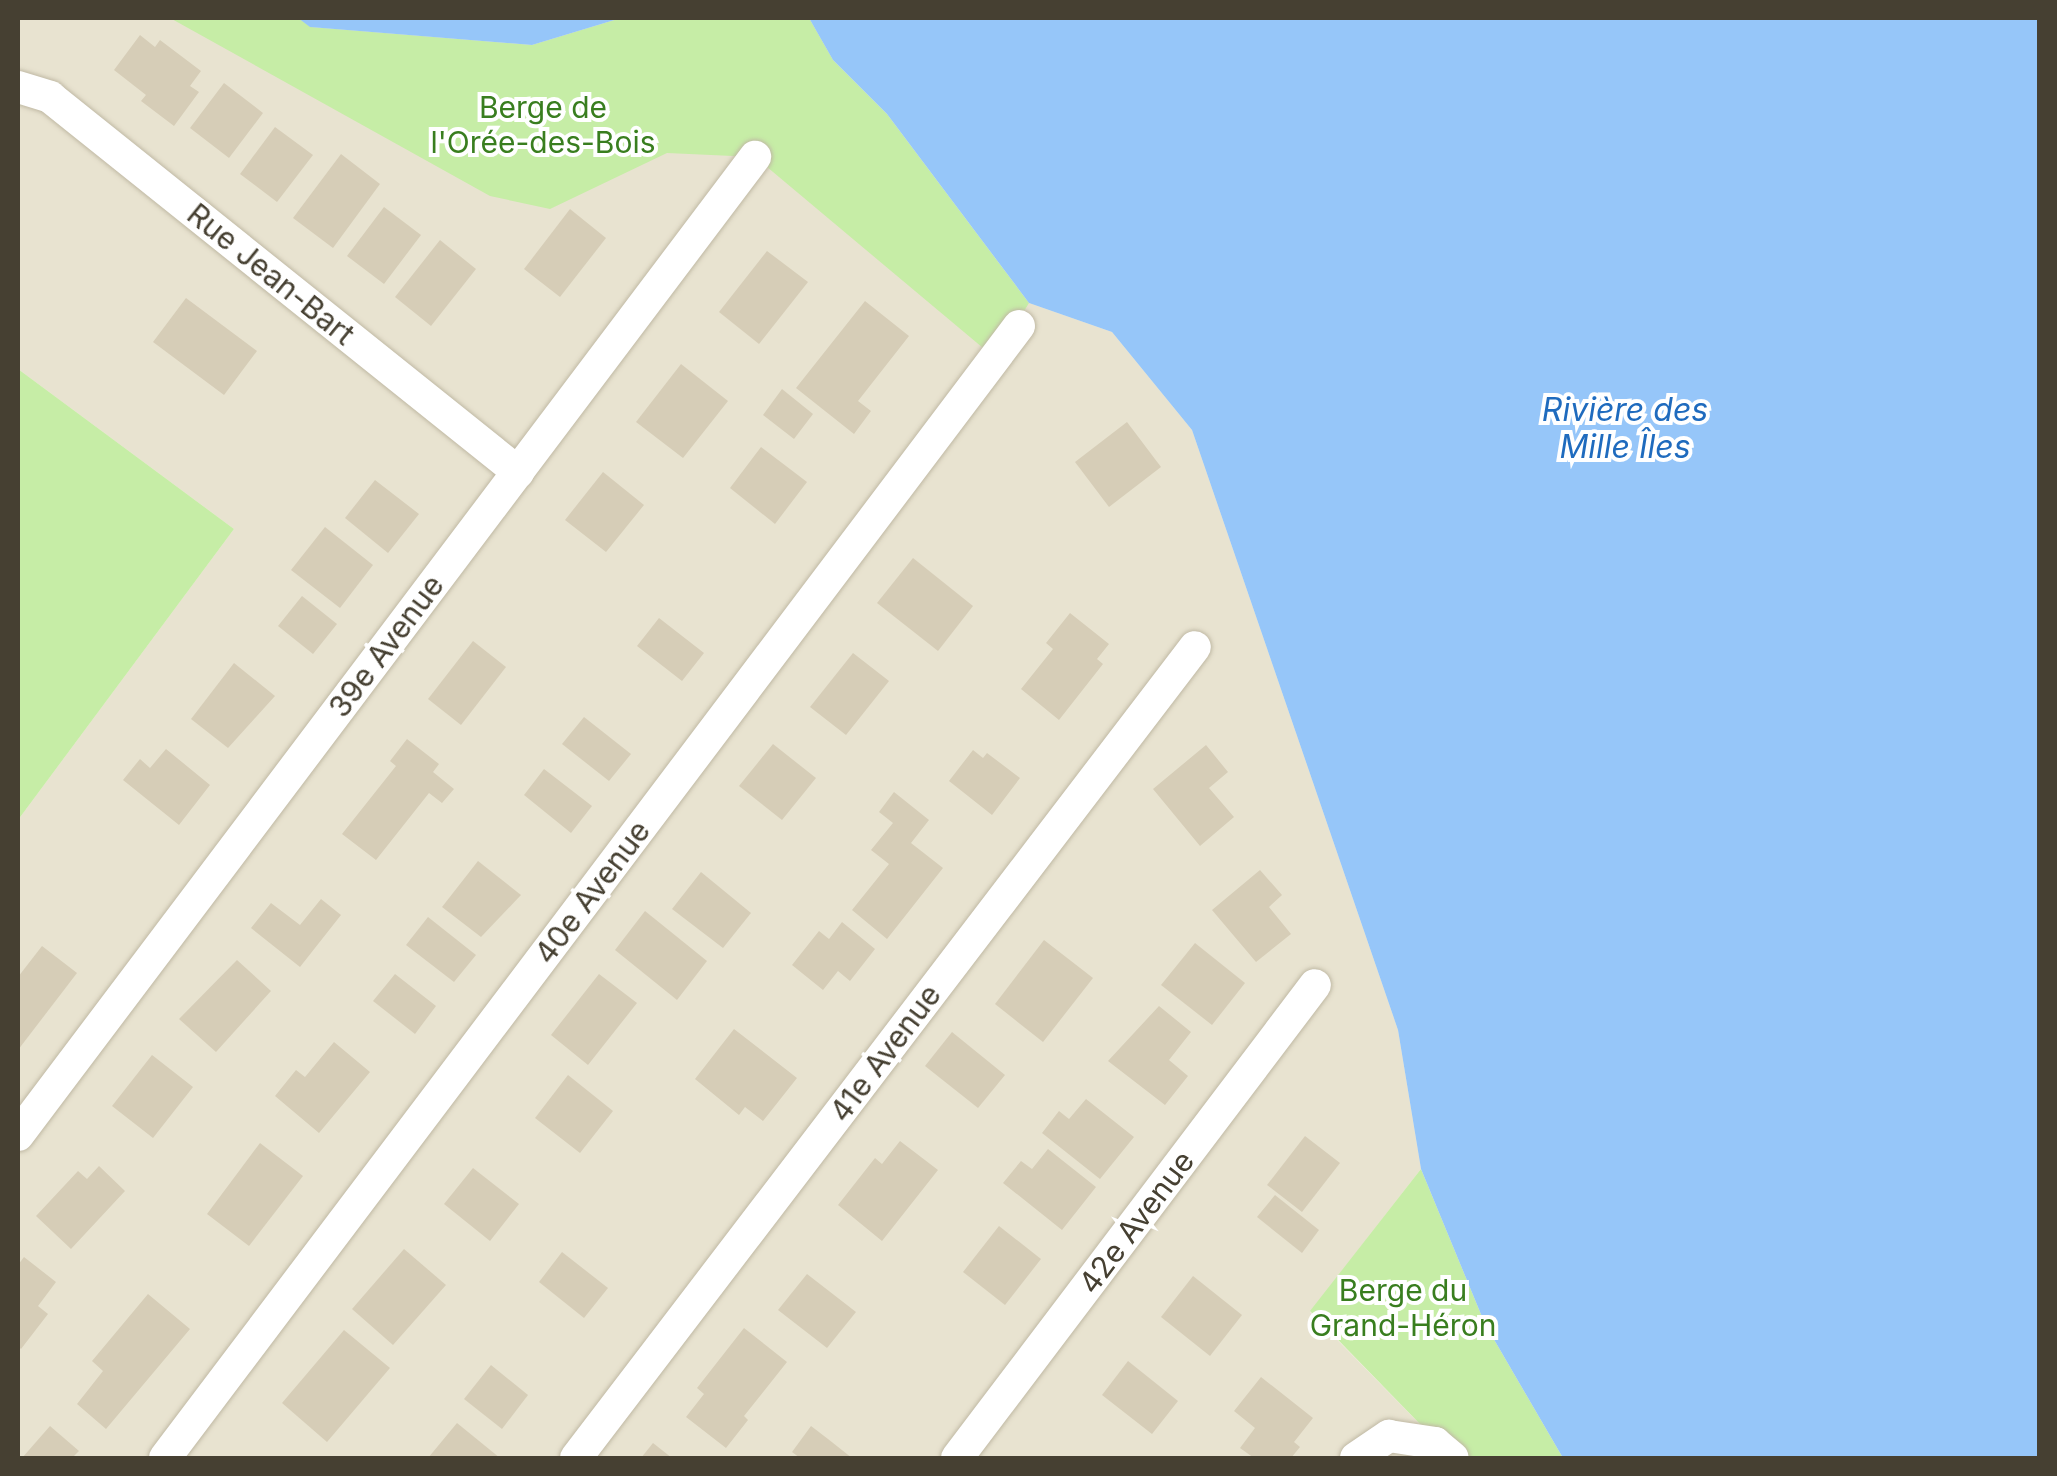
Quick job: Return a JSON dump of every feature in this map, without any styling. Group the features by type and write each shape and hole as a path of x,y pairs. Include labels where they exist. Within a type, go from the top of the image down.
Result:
{"street":[{"name":"Rue Jean-Bart","path":"18,88 50,98 518,472"},
{"name":"39e Avenue","path":"18,1134 755,157"},
{"name":"40e Avenue","path":"165,1458 1019,326"},
{"name":"41e Avenue","path":"576,1458 1195,647"},
{"name":"42e Avenue","path":"958,1458 1316,985"},
{"path":"1356,1458 1389,1436 1435,1443 1453,1458"}],"shaded area":[{"path":"18,18 298,18 311,27 532,45 621,18 809,18 833,60 1029,303 1112,332 1192,430 1398,1030 1421,1169 1310,1312 1453,1458 18,1458 18,820 234,529 18,369"}],"green space":[{"name":"Berge de l'Orée-des-Bois","path":"170,18 298,18 311,27 532,45 621,18 809,18 833,60 887,114 1029,303 995,358 755,157 667,153 550,209 490,196"},
{"path":"18,369 234,529 18,820"},
{"name":"Berge du Grand-Héron","path":"1421,1169 1485,1324 1563,1458 1453,1458 1310,1311"}],"water":[{"path":"298,18 621,18 532,45 310,27"},
{"name":"Rivière des Mille Îles","path":"809,18 2039,18 2039,1458 1563,1458 1485,1324 1421,1169 1398,1030 1192,430 1112,332 1029,303 887,114 833,60"}],"building":[{"path":"140,35 155,47 160,40 201,71 190,86 199,92 174,126 141,101 146,95 114,70"},
{"path":"224,83 263,113 229,158 190,128"},
{"path":"275,127 313,155 277,202 240,174"},
{"path":"341,154 380,184 333,248 293,218"},
{"path":"384,207 421,235 384,284 347,256"},
{"path":"570,209 606,238 560,297 524,269"},
{"path":"440,240 476,269 431,326 395,297"},
{"path":"767,251 808,282 759,344 719,312"},
{"path":"186,298 257,351 224,395 153,342"},
{"path":"865,301 909,336 858,401 871,411 854,434 796,388"},
{"path":"681,364 728,401 683,458 636,422"},
{"path":"782,389 813,414 794,439 763,415"},
{"path":"1127,422 1161,467 1109,507 1075,462"},
{"path":"761,447 807,482 775,524 730,488"},
{"path":"603,472 644,505 606,552 565,520"},
{"path":"375,480 419,514 388,553 345,518"},
{"path":"325,527 373,565 340,608 291,570"},
{"path":"913,558 973,606 938,651 877,603"},
{"path":"302,596 337,624 313,654 278,626"},
{"path":"1070,613 1109,644 1097,659 1103,664 1059,720 1021,689 1053,649 1046,643"},
{"path":"659,618 704,653 682,681 637,646"},
{"path":"473,641 506,667 461,725 428,699"},
{"path":"853,653 889,681 846,735 810,707"},
{"path":"234,663 275,696 228,748 191,719"},
{"path":"584,717 631,754 609,781 562,744"},
{"path":"407,739 439,764 433,772 454,789 442,803 429,793 376,860 342,834 396,766 390,761"},
{"path":"773,744 816,778 782,820 739,786"},
{"path":"1206,745 1228,772 1209,788 1234,817 1200,846 1153,789"},
{"path":"166,749 210,785 179,825 123,780 140,759 150,768"},
{"path":"973,750 983,758 987,753 1020,778 992,815 949,781"},
{"path":"544,769 592,806 571,833 524,795"},
{"path":"894,792 929,820 911,843 943,868 887,939 852,910 889,864 871,850 893,823 879,812"},
{"path":"478,861 521,895 481,937 442,907"},
{"path":"1260,870 1282,895 1269,907 1291,934 1256,962 1212,910"},
{"path":"701,872 751,913 723,948 672,909"},
{"path":"321,899 341,915 300,967 251,928 271,903 300,925"},
{"path":"645,911 707,961 677,1000 615,950"},
{"path":"428,917 476,955 454,982 406,945"},
{"path":"842,922 875,949 850,981 838,971 823,990 792,965 819,931 829,939"},
{"path":"1044,940 1093,978 1043,1042 995,1004"},
{"path":"1195,943 1245,983 1212,1025 1161,985"},
{"path":"42,946 77,973 18,1050 18,977"},
{"path":"237,960 271,991 216,1052 179,1019"},
{"path":"395,974 436,1006 415,1034 373,1001"},
{"path":"599,974 637,1003 588,1065 551,1035"},
{"path":"1159,1006 1191,1032 1169,1060 1188,1076 1165,1105 1108,1061"},
{"path":"734,1029 797,1078 763,1121 745,1107 739,1115 695,1079"},
{"path":"952,1032 1005,1075 978,1108 925,1066"},
{"path":"334,1042 370,1072 319,1133 275,1096 296,1070 305,1077"},
{"path":"152,1055 193,1087 153,1138 112,1106"},
{"path":"568,1075 613,1111 580,1153 535,1118"},
{"path":"1086,1099 1134,1137 1100,1179 1042,1133 1059,1111 1069,1119"},
{"path":"1305,1136 1340,1163 1302,1212 1267,1185"},
{"path":"900,1141 938,1170 882,1241 838,1205 875,1158 882,1164"},
{"path":"260,1143 303,1176 249,1246 207,1214"},
{"path":"1048,1149 1096,1187 1062,1230 1003,1183 1021,1161 1032,1169"},
{"path":"99,1166 125,1191 71,1249 36,1216 78,1171 87,1179"},
{"path":"473,1168 519,1204 490,1241 444,1204"},
{"path":"1275,1195 1319,1230 1302,1253 1257,1217"},
{"path":"999,1226 1041,1259 1005,1305 963,1272"},
{"path":"404,1249 446,1285 393,1345 352,1309"},
{"path":"562,1252 608,1288 584,1318 539,1282"},
{"path":"24,1257 56,1282 38,1306 48,1314 21,1349 18,1265"},
{"path":"807,1274 856,1312 827,1348 778,1310"},
{"path":"1193,1276 1242,1315 1210,1356 1161,1317"},
{"path":"148,1294 190,1329 106,1429 77,1404 103,1371 92,1361"},
{"path":"744,1328 787,1362 744,1416 748,1420 726,1448 686,1417 704,1394 697,1388"},
{"path":"344,1330 390,1368 327,1442 282,1403"},
{"path":"1128,1361 1178,1401 1152,1434 1102,1395"},
{"path":"491,1365 528,1395 502,1429 464,1399"},
{"path":"1261,1377 1313,1418 1294,1442 1300,1447 1291,1458 1254,1458 1240,1448 1255,1428 1234,1411"},
{"path":"457,1423 500,1458 428,1458"},
{"path":"50,1426 79,1451 72,1458 22,1458"},
{"path":"811,1426 852,1458 800,1458 792,1452"},
{"path":"653,1443 672,1458 641,1458"}]}
